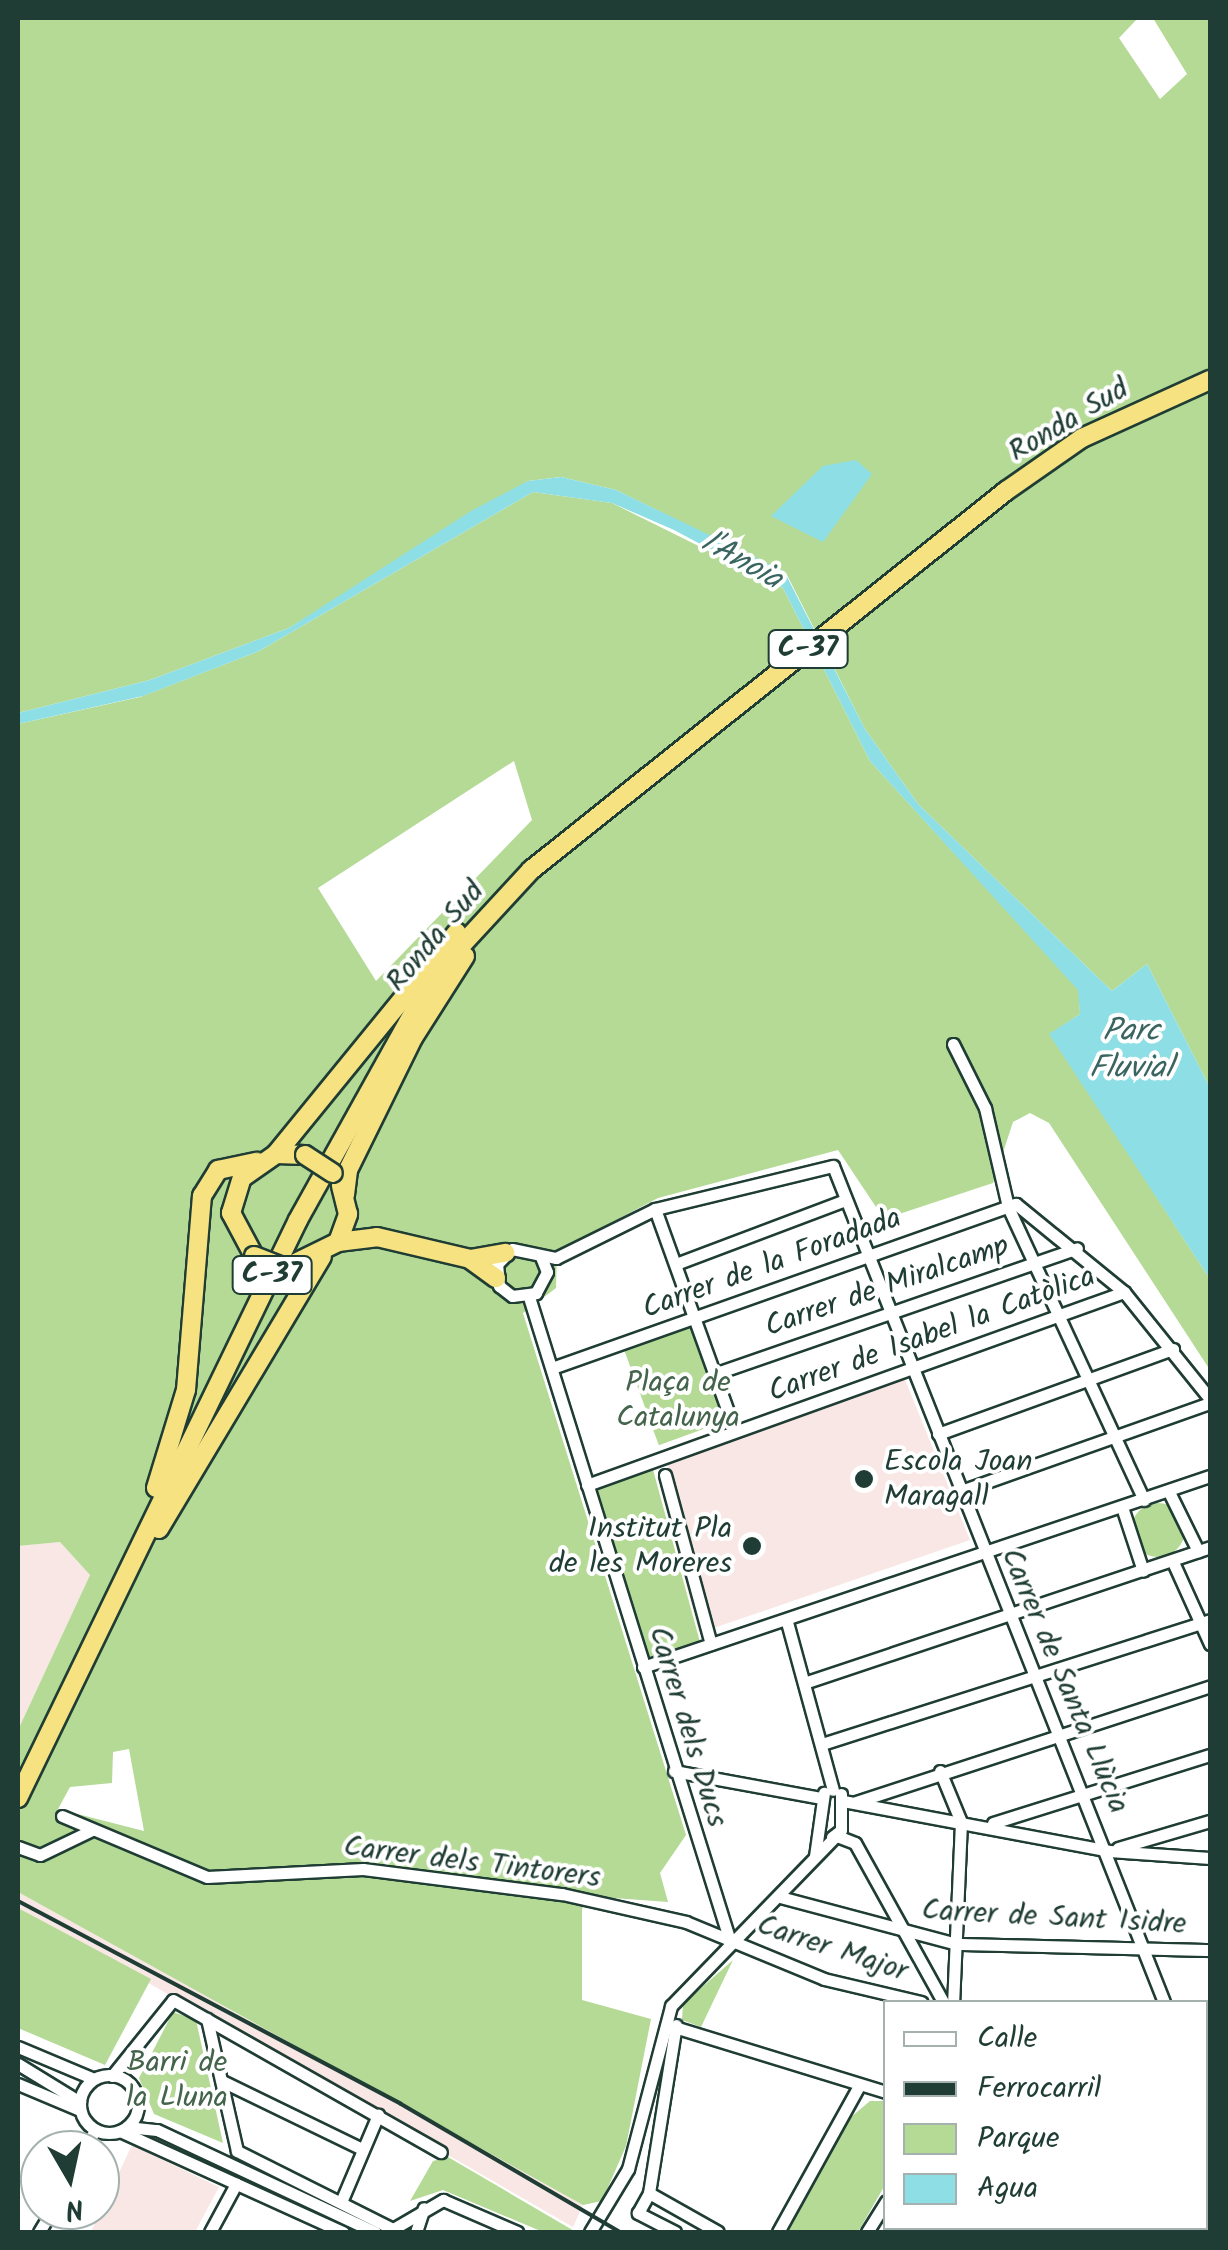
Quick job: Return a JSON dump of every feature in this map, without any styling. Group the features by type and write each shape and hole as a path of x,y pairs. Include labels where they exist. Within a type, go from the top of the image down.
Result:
{"highway":[{"name":"Ronda Sud","path":"18,1798 398,1028 477,925 607,808 935,547 1082,438 1210,380"},
{"path":"276,1154 432,957 542,850 607,808"},
{"path":"124,1578 322,1257 338,1242 348,1170 445,983 484,930 607,808"},
{"path":"124,1578 186,1390 202,1196 218,1170 276,1154 305,1155 334,1173 346,1204 378,1237"},
{"path":"257,1162 231,1213 254,1256 286,1268 322,1257"},
{"path":"338,1242 378,1237 470,1260 496,1278"},
{"path":"470,1260 505,1253"}],"street":[{"path":"953,1044 985,1108 1008,1208 1144,1500"},
{"name":"Carrer de Santa Llùcia","path":"655,1208 822,1162 833,1166 843,1202 1108,1851 1163,2000"},
{"path":"676,1264 843,1202"},
{"path":"962,1491 1210,1401 1173,1349 1124,1292 1077,1248 1016,1204 1008,1208"},
{"path":"541,1257 546,1280 529,1297 512,1296 496,1278 505,1253 520,1247 541,1257 567,1255 655,1208 736,1431"},
{"name":"Carrer de la Foradada","path":"552,1368 1008,1208"},
{"name":"Carrer de Miralcamp","path":"714,1374 1077,1248"},
{"name":"Carrer de Isabel la Catòlica","path":"587,1485 1124,1292"},
{"name":"Carrer dels Ducs","path":"529,1297 730,1941"},
{"path":"938,1434 1173,1349"},
{"path":"665,1474 711,1644"},
{"path":"642,1667 786,1622 1210,1476"},
{"path":"804,1682 1204,1549 1169,1492"},
{"path":"1122,1507 1143,1570"},
{"path":"1172,1562 1206,1621 1210,1644"},
{"path":"822,1744 1206,1621"},
{"path":"786,1622 822,1744 827,1794 814,1859"},
{"path":"849,1801 1210,1686"},
{"path":"989,1825 1210,1755"},
{"path":"674,1771 827,1794 1108,1851 1210,1858"},
{"path":"940,1772 961,1822 953,2000"},
{"path":"590,2232 633,2155 656,2039 671,2006 836,1836 849,1801"},
{"name":"Carrer dels Tintorers","path":"62,1816 208,1877 364,1869 562,1894 730,1941"},
{"path":"1108,1851 1210,1821"},
{"path":"820,1829 854,1843 942,1997 956,1980"},
{"path":"23,1851 92,1830"},
{"name":"Carrer de Sant Isidre","path":"780,1897 910,1937 957,1944 1210,1950"},
{"name":"Carrer Major","path":"730,1941 914,2000"},
{"path":"59,2083 91,2082 112,2076 131,2058 162,2005 174,2000 441,2152"},
{"path":"671,2006 678,2028 649,2193 638,2212 674,2232"},
{"path":"207,2018 237,2151 393,2230 415,2232 424,2207"},
{"path":"656,2039 678,2028 883,2091"},
{"path":"18,2046 91,2082"},
{"path":"131,2058 128,2082 138,2104 158,2130"},
{"path":"18,2064 59,2083 96,2130 158,2130 375,2232"},
{"path":"112,2076 128,2082"},
{"path":"222,2081 362,2149"},
{"path":"80,2106 91,2082"},
{"path":"18,2084 80,2106"},
{"path":"778,2232 859,2086"},
{"path":"124,2129 138,2104"},
{"path":"341,2202 378,2115"},
{"path":"124,2129 343,2232"},
{"path":"210,2232 236,2184"},
{"path":"649,2193 718,2232"},
{"path":"393,2230 424,2207 443,2200 517,2232"},
{"path":"867,2232 883,2206"}],"shaded area":[{"path":"904,1377 970,1540 699,1633 657,1476 669,1471 667,1461"},
{"path":"60,1542 90,1575 18,1730 18,1546"},
{"path":"18,1892 583,2205 573,2227 18,1908"},
{"path":"132,2145 219,2187 195,2232 91,2232 120,2230 120,2170"}],"green space":[{"path":"18,18 1138,18 1119,38 1160,99 1187,74 1153,18 1210,18 1210,1088 1147,964 1112,991 918,804 865,729 786,573 616,490 561,477 528,481 289,628 150,680 18,713"},
{"path":"533,492 612,503 783,588 870,761 1079,990 1080,1014 1050,1034 1210,1279 1210,1370 1049,1123 1030,1113 1013,1122 993,1183 884,1219 838,1150 658,1198 557,1251 556,1288 523,1313 686,1835 660,1873 668,1902 586,1896 582,1910 582,2000 651,2019 626,2146 602,2201 583,2205 18,1892 18,1730 90,1575 60,1542 18,1546 18,724 140,697 259,651","holes":["514,761 532,820 376,981 318,888","129,1749 144,1831 58,1809 70,1787 112,1783 113,1752"]},
{"name":"Plaça de Catalunya","path":"691,1326 726,1421 659,1445 624,1350"},
{"path":"652,1466 700,1642 649,1658 593,1491"},
{"path":"1158,1503 1177,1511 1185,1530 1177,1549 1158,1557 1139,1549 1131,1530 1139,1511"},
{"path":"18,1908 151,1979 105,2065 18,2028"},
{"path":"733,1960 701,2027 682,2020 683,2004"},
{"name":"Barri de la Lluna","path":"173,2012 196,2020 223,2143 154,2114 139,2078"},
{"path":"870,2101 883,2101 883,2188 858,2232 788,2232 851,2117"},
{"path":"448,2157 576,2232 543,2232 443,2190 410,2201 433,2161"}],"water":[{"path":"856,460 872,474 823,542 771,516 823,466"},
{"path":"561,477 616,490 784,571 865,729 918,804 1112,991 1147,964 1210,1088 1210,1279 1049,1034 1080,1014 1078,990 870,761 783,588 674,530 612,503 533,492 259,651 143,696 18,724 18,713 150,680 289,628 471,511 528,481"}],"railway":[{"path":"18,1901 401,2104 620,2232"}],"place":[{"name":"Escola Joan Maragall","path":"864,1479"},
{"name":"Institut Pla de les Moreres","path":"752,1546"}],"water label":[{"name":"l'Anoia","path":"741,562"},
{"name":"Parc Fluvial","path":"1131,1052"}]}
